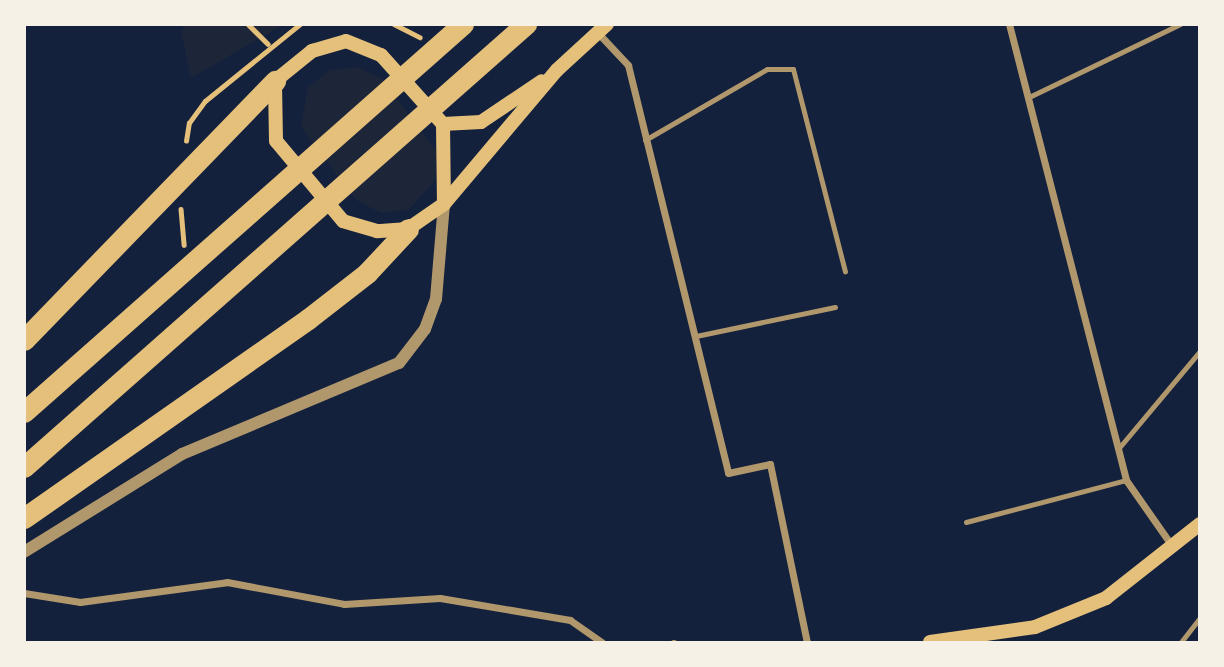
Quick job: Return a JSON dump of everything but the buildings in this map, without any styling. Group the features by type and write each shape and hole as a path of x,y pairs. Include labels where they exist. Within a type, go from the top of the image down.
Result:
{"highway":[{"path":"24,412 463,24"},
{"path":"24,467 526,24"},
{"path":"24,340 226,127 275,80"},
{"path":"24,518 318,311 367,273 408,229"}],"main road":[{"path":"444,204 448,144 443,124 381,55 346,41 312,51 275,80 276,141 343,221 377,231 408,229 444,204 557,70 602,29"},
{"path":"443,124 481,122 557,70"},
{"path":"930,642 973,639 1035,627 1106,598 1199,524"}],"street":[{"path":"1009,24 1126,480 1172,547"},
{"path":"602,29 628,65 728,473 770,464 807,642"},
{"path":"24,552 182,454 399,363 425,329 436,299 444,204"},
{"path":"24,593 80,602 226,582 344,604 440,598 570,620 601,642"}],"lane":[{"path":"1029,97 1180,24"},
{"path":"645,140 767,69 793,69 845,271"},
{"path":"696,336 835,307"},
{"path":"1118,449 1199,351"},
{"path":"966,523 1126,480"},
{"path":"1181,642 1199,618"}],"path":[{"path":"248,24 268,44 300,24"}],"shaded area":[{"path":"186,25 283,25 191,78 181,32"},
{"path":"357,67 382,79 437,152 436,180 408,210 381,213 356,200 301,127 308,87 330,70"}]}
